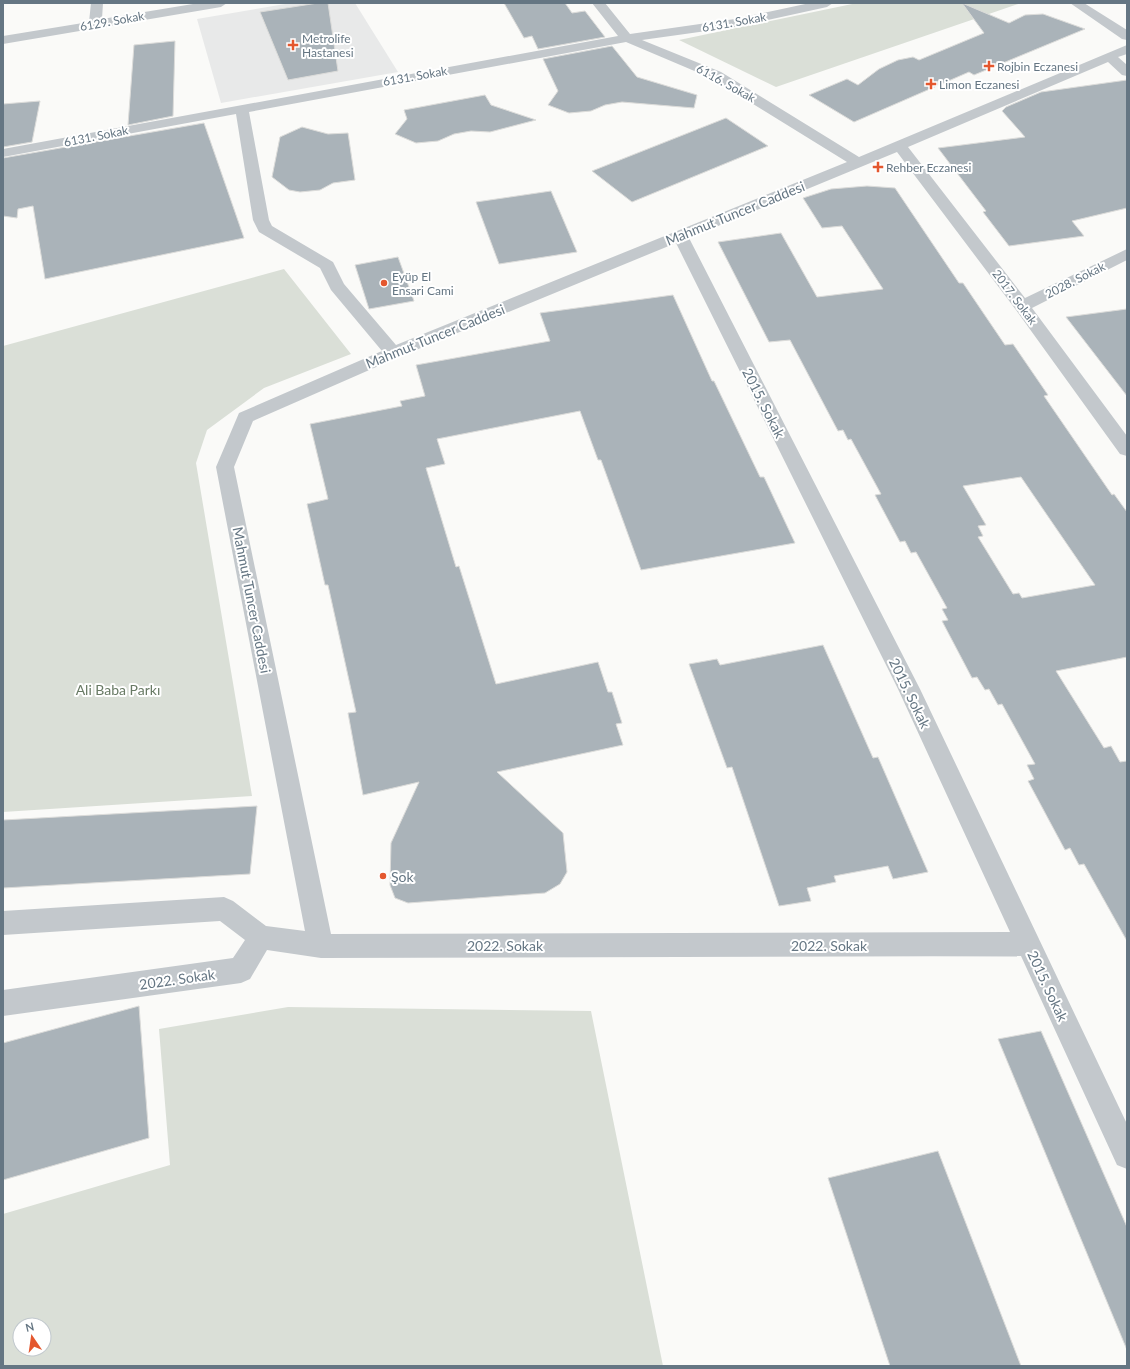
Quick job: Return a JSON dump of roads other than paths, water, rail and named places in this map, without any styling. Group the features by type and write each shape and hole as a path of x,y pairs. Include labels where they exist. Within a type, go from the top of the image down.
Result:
{"street":[{"path":"95,24 97,3"},
{"name":"6129. Sokak","path":"3,40 221,3"},
{"name":"6116. Sokak","path":"598,3 627,38 716,75 858,163"},
{"name":"6131. Sokak","path":"3,153 627,38 735,23 827,3"},
{"path":"1076,3 1127,36"},
{"name":"Mahmut Tuncer Caddesi","path":"321,946 225,467 245,417 393,353 900,146 1127,49"},
{"path":"1109,56 1127,72"},
{"path":"242,109 261,220 265,229 327,265 337,286 393,353"},
{"name":"2017. Sokak","path":"900,146 1022,306 1127,449"},
{"name":"2015. Sokak","path":"680,236 908,688 1127,1155"},
{"name":"2028. Sokak","path":"1022,306 1127,254"},
{"path":"3,923 224,909 261,937"},
{"name":"2022. Sokak","path":"3,1003 241,970 261,937 321,946 1028,944"}],"place":[{"name":"Metrolife Hastanesi","path":"293,45"},
{"name":"Rojbin Eczanesi","path":"989,66"},
{"name":"Limon Eczanesi","path":"931,84"},
{"name":"Rehber Eczanesi","path":"878,167"},
{"name":"Eyüp El Ensari Cami","path":"384,283"},
{"name":"Şok","path":"383,876"}],"park label":[{"name":"Ali Baba Parkı","path":"118,689"}]}
